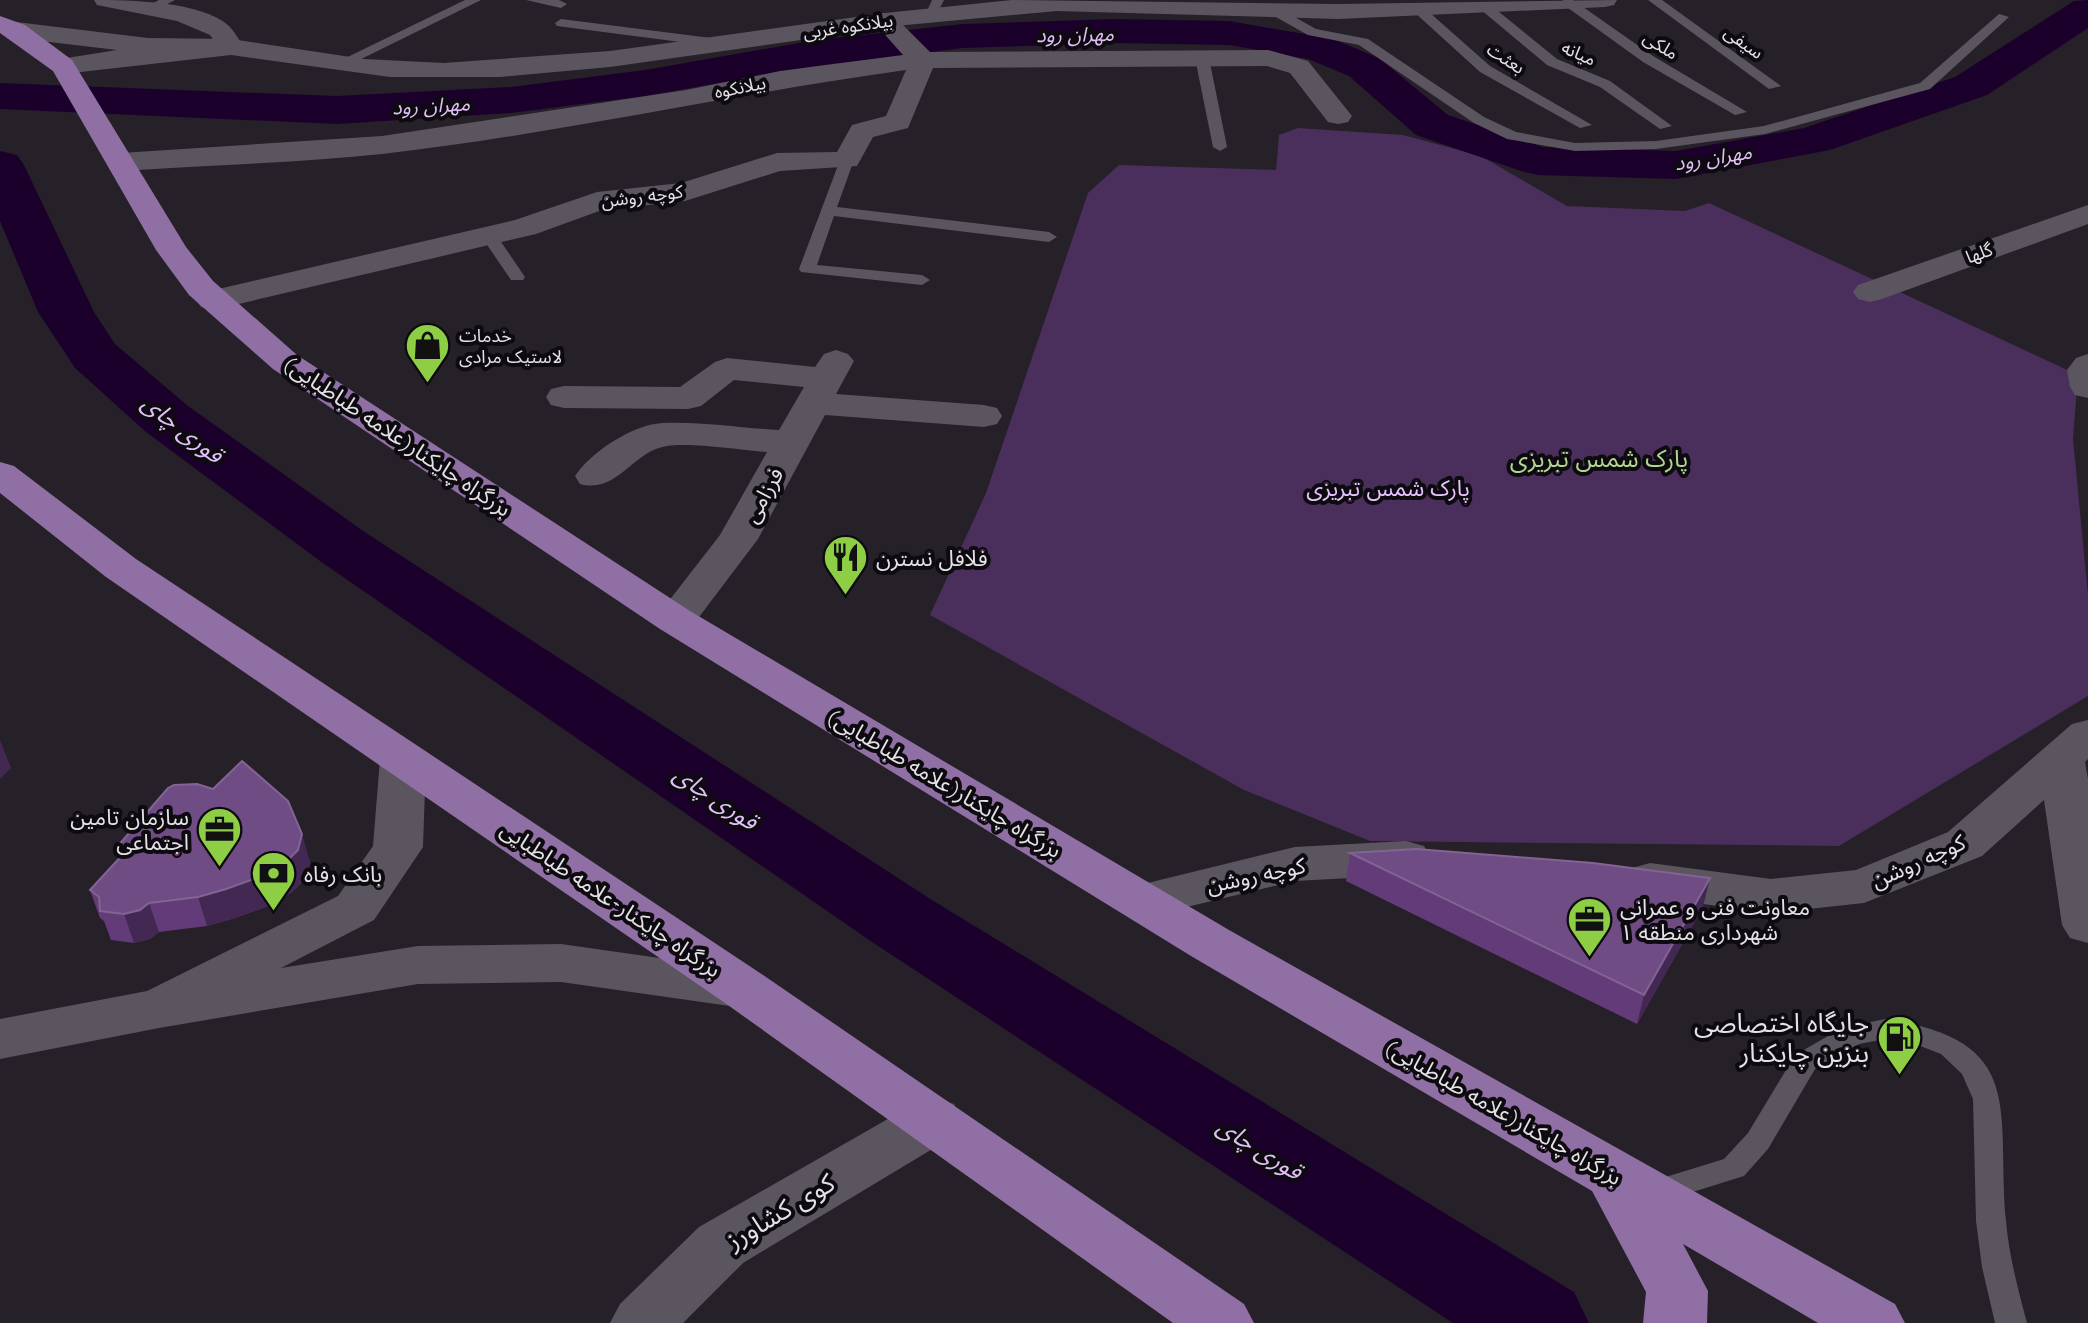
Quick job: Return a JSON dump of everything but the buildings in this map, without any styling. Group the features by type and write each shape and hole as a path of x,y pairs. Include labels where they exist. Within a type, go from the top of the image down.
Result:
{"highway":[{"path":"8,27 63,66"},
{"name":"بزرگراه چایکنار(علامه طباطبایی)","path":"63,66 172,250 213,300 285,362 675,620 1141,901 1873,1323"},
{"name":"بزرگراه چایکنار-علامه طباطبایی","path":"0,474 121,568 744,989 1222,1323"},
{"path":"1631,1184 1677,1291 1675,1323"}],"street":[{"path":"106,0 160,4 219,30 231,47"},
{"name":"بیلانکوه غربی","path":"231,47 338,65 442,72 546,67 724,44 884,20 934,8 1076,2 1214,3 1271,9 1417,8 1605,0"},
{"path":"847,160 862,131 898,122 923,60 884,20"},
{"path":"8,27 148,46 231,47"},
{"path":"63,66 231,47"},
{"name":"بیلانکوه","path":"113,150 382,145 686,98 780,79 923,60 1268,58 1299,67 1338,116"},
{"name":"کوچه روشن","path":"213,300 525,227 597,201 685,192 777,162 847,160"},
{"name":"گلها","path":"1870,292 2088,214"},
{"path":"2088,365 2085,370 2088,387"},
{"path":"564,397 688,398 727,369 825,381 984,416"},
{"name":"فرزامی","path":"675,620 738,539 825,381"},
{"path":"594,476 628,449 661,434 792,442"},
{"path":"2074,746 2088,925"},
{"name":"کوچه روشن","path":"1602,874 1771,896 1864,886 1965,844 2074,746"},
{"path":"159,1008 356,908 398,847 403,759"},
{"name":"کوچه روشن","path":"1141,901 1295,864 1412,858 1456,862"},
{"path":"0,1039 159,1008 418,965 561,963 744,989"},
{"name":"کوی کشاورز","path":"642,1323 721,1245 934,1120"}],"lane":[{"path":"338,65 475,0"},
{"path":"532,0 561,4"},
{"name":"سیفی","path":"1654,0 1774,86"},
{"name":"ملکی","path":"1568,2 1648,59 1740,112"},
{"name":"میانه","path":"1484,6 1552,62 1605,84 1665,126"},
{"name":"بعثت","path":"1417,8 1485,69 1585,125"},
{"path":"1271,9 1312,32 1363,42 1479,120 1512,136 1575,147 1656,145 1765,130 1925,86 2003,17"},
{"path":"561,23 724,44"},
{"path":"1202,58 1220,147"},
{"path":"847,160 807,269 922,280"},
{"path":"828,211 1049,237"},
{"path":"489,236 517,277"},
{"path":"1631,1184 1734,1168 1758,1141 1805,1062 1852,1035 1885,1029 1919,1034 1951,1047 1973,1068 1987,1099 1991,1221 1997,1267 2011,1323"}],"green space":[{"name":"پارک شمس تبریزی","path":"1298,128 1403,135 1481,156 1567,206 1685,211 1709,203 2078,375 2073,439 2088,595 2088,696 1839,846 1370,841 1244,790 930,615 986,493 1088,193 1119,165 1276,170 1279,135"}],"waterway":[{"name":"مهران رود","path":"0,96 337,110 511,100 645,83 816,53 963,36 1114,31 1229,33 1318,48 1364,67 1432,125 1538,161 1676,165 1813,140 1971,86 2088,10"},
{"name":"قوری چای","path":"0,165 66,312 95,356 167,419 343,547 902,921 1537,1323"}],"place":[{"name":"خدمات لاستیک مرادی","path":"428,384"},
{"name":"فلافل نسترن","path":"845,597"},
{"name":"سازمان تامین اجتماعی","path":"220,869"},
{"name":"بانک رفاه","path":"273,913"},
{"name":"معاونت فنی و عمرانی شهرداری منطقه ۱","path":"1589,959"},
{"name":"جایگاه اختصاصی بنزین چایکنار","path":"1900,1076"}],"district":[{"name":"پارک شمس تبریزی","path":"1599,458"}]}
